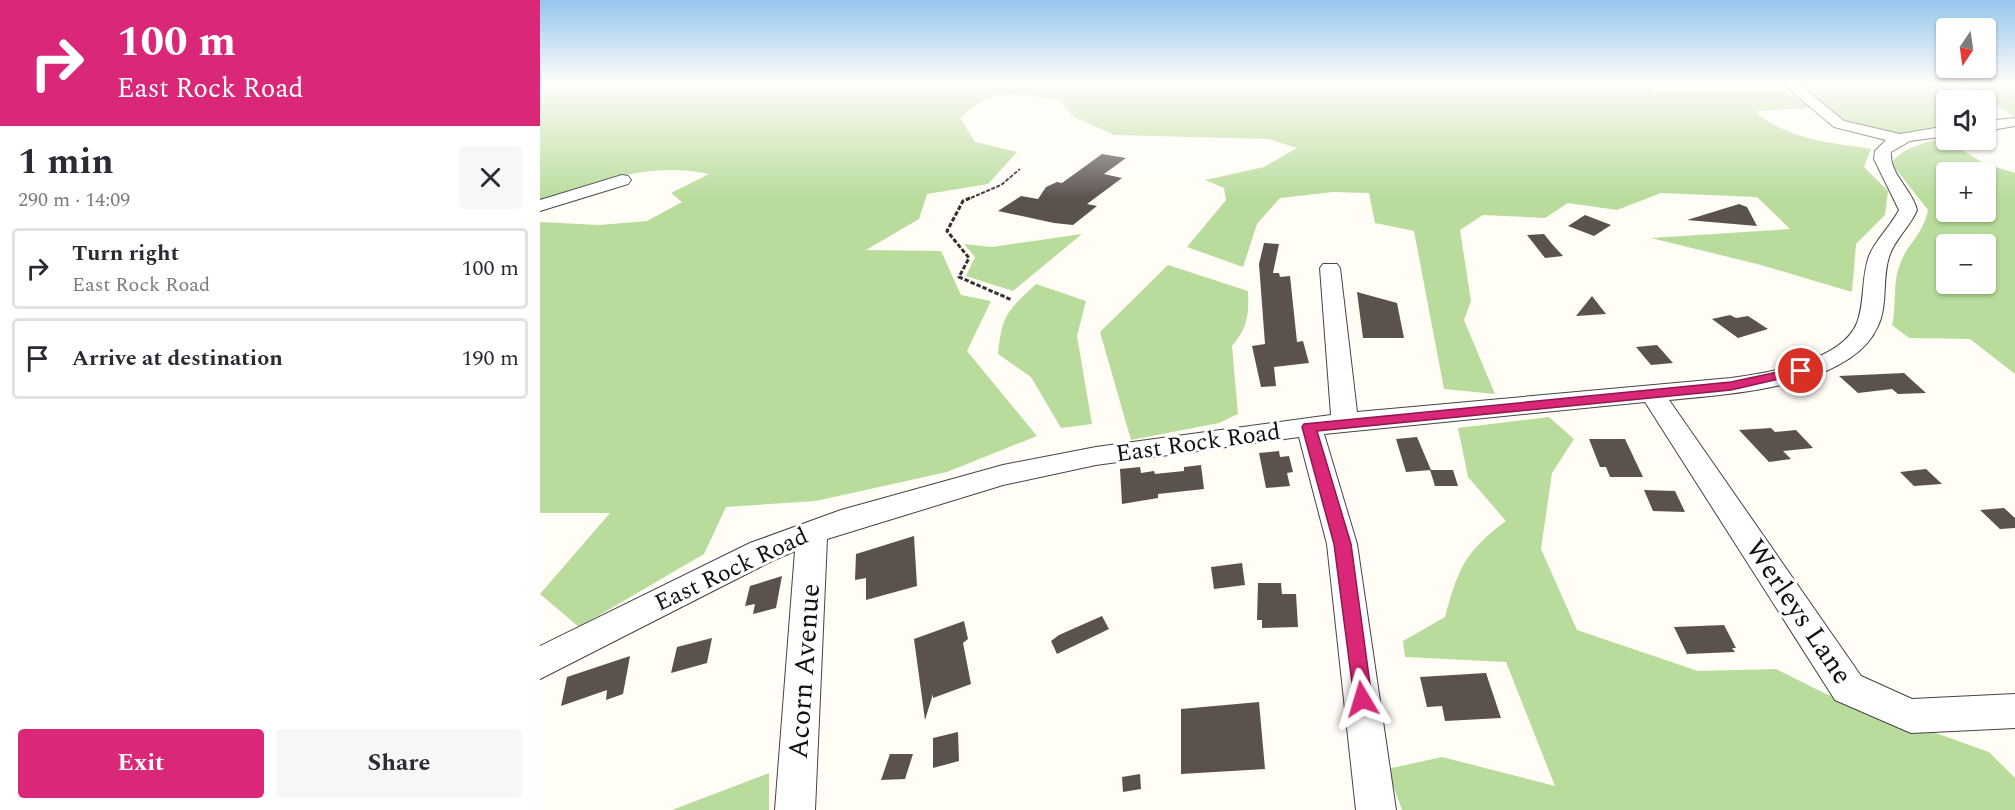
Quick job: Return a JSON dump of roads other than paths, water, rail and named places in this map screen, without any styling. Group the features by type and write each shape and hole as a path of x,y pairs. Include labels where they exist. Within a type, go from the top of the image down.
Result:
{"street":[{"path":"1836,122 1902,138 1936,133"},
{"path":"1996,125 2015,122"},
{"name":"East Rock Road","path":"540,663 708,577 812,531 955,488 1050,464 1309,427 1731,386 1790,374 1823,362 1845,351 1860,337 1867,326 1879,256 1908,210 1905,197 1883,164 1881,156 1888,145 1902,138"},
{"path":"540,206 622,180"},
{"path":"1330,268 1345,423"},
{"name":"Werleys Lane","path":"1652,393 1848,688 1911,716 2015,711"},
{"path":"1309,427 1342,544 1376,810"},
{"name":"Acorn Avenue","path":"795,810 812,531"}]}
